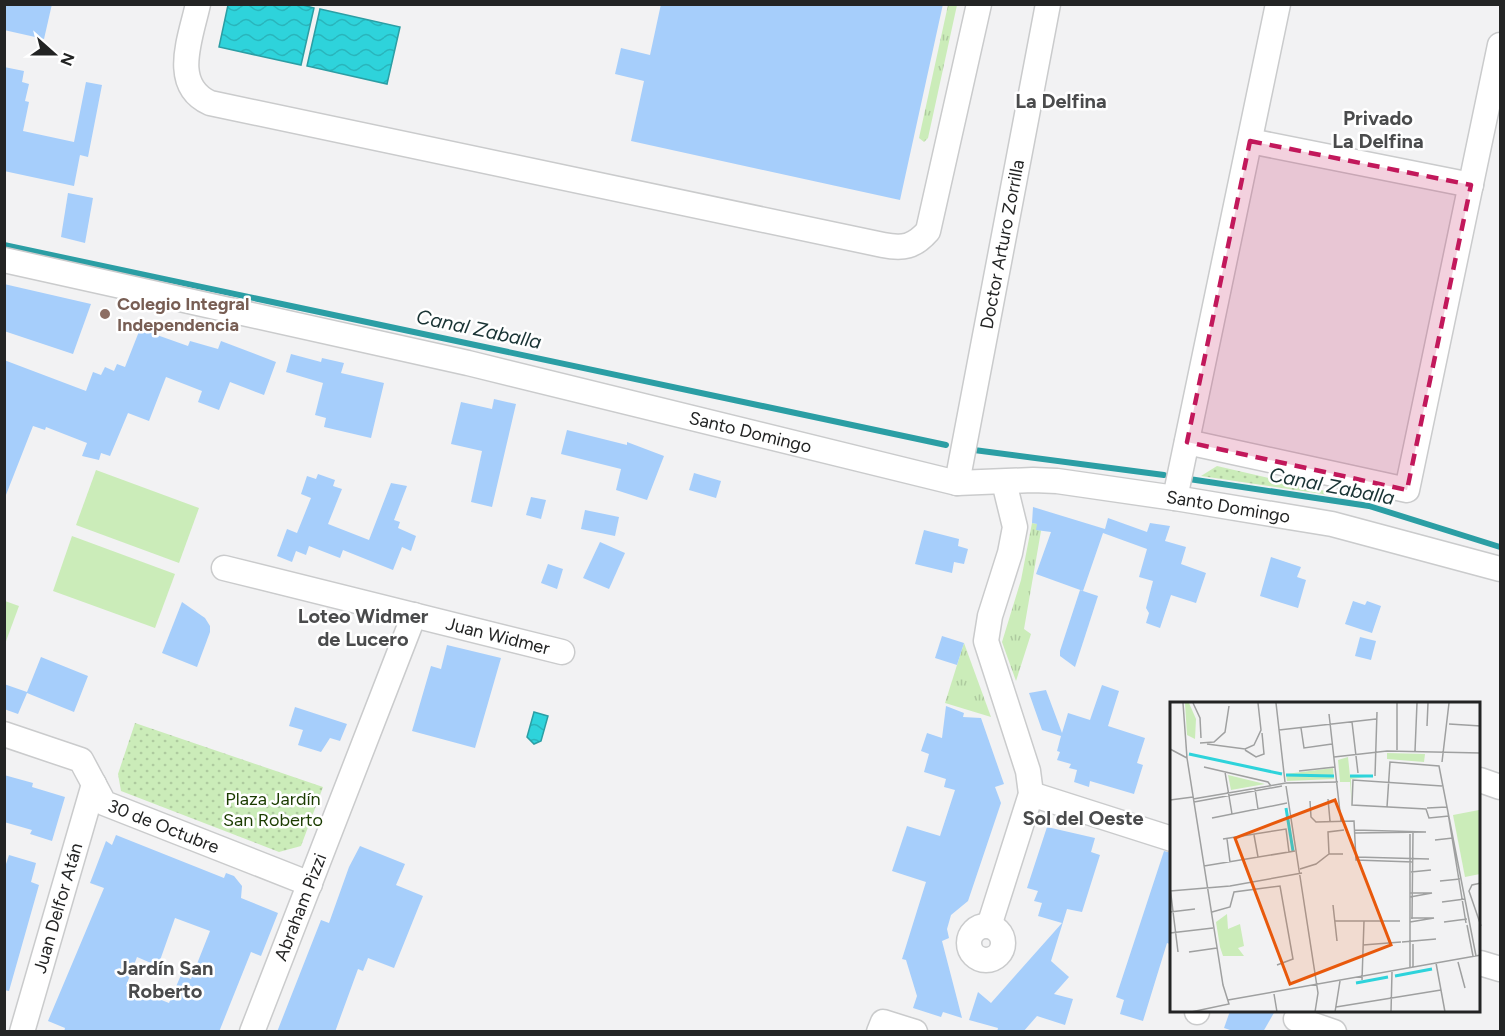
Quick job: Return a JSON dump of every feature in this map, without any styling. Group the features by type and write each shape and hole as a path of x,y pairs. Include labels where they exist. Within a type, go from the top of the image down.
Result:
{"street":[{"path":"198,4 186,56 186,77 191,88 210,103 905,248 918,242 933,215 979,4"},
{"name":"Doctor Arturo Zorrilla","path":"957,483 1048,4"},
{"path":"1175,498 1278,4"},
{"path":"1187,442 1407,489 1500,45"},
{"path":"1250,141 1471,186"},
{"name":"Santo Domingo","path":"4,260 468,363 957,483 1057,481 1175,498 1332,524 1500,569"},
{"path":"989,926 1031,794 1028,771 986,641 990,616 1010,553 1015,527 1004,482"},
{"name":"Juan Widmer","path":"224,568 562,652"},
{"name":"Abraham Pizzi","path":"252,1032 414,615"},
{"name":"30 de Octubre","path":"4,734 81,760 104,803 310,884"},
{"path":"1481,781 1500,787"},
{"name":"Juan Delfor Atán","path":"22,1032 94,784"},
{"path":"1031,794 1170,838"},
{"path":"1481,964 1500,969"},
{"path":"1294,1020 1334,1032"},
{"path":"881,1027 915,1032"}],"highlighted area":[{"path":"1250,141 1471,185 1407,490 1187,442"}],"green space":[{"path":"948,5 957,5 928,138 924,142 919,138"},
{"path":"1217,466 1369,501 1201,476"},
{"path":"96,470 199,508 179,563 76,525"},
{"path":"1032,523 1037,524 1041,531 1024,629 1031,634 1016,681 1002,642 1021,580"},
{"path":"72,536 175,574 155,628 53,591"},
{"path":"4,601 19,606 5,644"},
{"path":"964,643 991,717 945,703"},
{"name":"Plaza Jardín San Roberto","path":"135,723 323,787 301,846 279,852 121,791 118,774"}],"water":[{"path":"299,4 314,8 301,65 219,47 228,5"},
{"path":"320,9 400,27 387,84 307,66"},
{"path":"534,712 548,716 541,741 534,744 527,737"}],"building":[{"path":"4,4 52,4 44,39 4,30"},
{"path":"661,4 943,4 900,200 631,141 644,81 615,74 621,48 650,55"},
{"path":"4,67 24,71 22,82 29,84 25,101 29,102 23,131 74,142 86,82 102,85 88,157 80,155 74,186 4,171"},
{"path":"68,193 93,198 85,243 61,237"},
{"path":"4,284 91,304 73,354 4,331"},
{"path":"140,329 188,346 190,341 218,349 221,341 276,362 264,395 230,382 219,410 198,402 202,391 166,377 149,421 128,413 110,456 101,453 99,460 82,456 87,443 46,427 45,430 33,426 4,500 4,360 86,391 93,372 101,375 105,367 114,371 117,364 125,367"},
{"path":"291,354 321,362 322,358 344,363 341,373 384,383 371,438 324,427 326,418 315,415 323,383 286,372"},
{"path":"494,399 516,404 492,507 471,502 482,451 451,444 461,402 492,409"},
{"path":"567,430 627,445 627,442 664,456 647,500 616,490 621,469 561,454"},
{"path":"694,473 721,481 716,498 689,490"},
{"path":"318,474 335,480 333,486 342,489 328,524 369,540 391,483 407,486 394,520 400,522 398,528 416,536 411,551 402,547 393,570 343,550 340,558 309,546 306,555 296,551 292,562 277,556 287,529 297,533 311,498 301,494 307,476 316,479"},
{"path":"531,497 546,500 541,519 526,515"},
{"path":"1033,507 1105,529 1108,518 1147,532 1150,523 1170,526 1165,541 1186,547 1181,564 1206,573 1196,603 1171,595 1160,628 1146,623 1149,613 1146,608 1153,581 1139,577 1147,549 1103,533 1083,591 1036,574 1051,532 1036,530 1037,524 1032,523"},
{"path":"585,510 619,517 615,536 581,529"},
{"path":"924,530 959,539 958,546 968,549 964,564 954,562 952,573 915,564"},
{"path":"600,542 625,553 609,589 583,578"},
{"path":"1271,557 1301,567 1297,577 1306,580 1298,608 1260,596"},
{"path":"548,564 563,569 557,589 541,583"},
{"path":"1080,590 1098,596 1075,667 1060,656 1060,651"},
{"path":"1353,601 1365,605 1367,601 1381,606 1372,633 1345,624"},
{"path":"182,602 205,618 210,626 210,632 197,667 162,653"},
{"path":"942,636 964,643 957,665 935,658"},
{"path":"1360,637 1376,641 1371,660 1355,656"},
{"path":"447,645 501,658 475,748 412,731 431,666 441,669"},
{"path":"41,657 88,676 74,712 27,693 18,714 4,709 4,684 27,692"},
{"path":"1102,685 1119,691 1108,726 1145,738 1137,763 1143,765 1134,794 1090,781 1089,787 1074,782 1077,770 1069,768 1071,764 1057,760 1061,736 1042,730 1029,693 1046,690 1062,733 1068,713 1090,720"},
{"path":"946,706 964,713 963,717 981,718 1004,784 995,787 1001,803 968,901 951,915 947,929 949,938 942,941 962,1018 943,1012 941,1017 913,1008 917,996 906,960 902,959 926,882 892,871 907,826 940,836 955,790 944,787 946,779 924,772 929,754 921,751 927,733 942,738"},
{"path":"295,707 347,724 340,741 330,738 321,752 298,745 303,730 289,726"},
{"path":"4,775 33,783 32,787 65,797 52,841 30,834 32,830 4,822"},
{"path":"1047,827 1095,838 1091,852 1100,855 1082,912 1067,909 1051,961 1069,977 1054,994 1073,999 1065,1025 1037,1016 1023,1032 997,1032 998,1028 969,1020 978,992 991,1003 1062,923 1038,916 1042,903 1034,901 1038,891 1027,888"},
{"path":"116,835 224,878 226,873 234,876 242,886 241,898 278,913 261,956 251,952 219,1032 64,1032 65,1028 48,1021 104,888 90,883 106,841 112,845","holes":["175,918 210,931 191,979 181,975 169,1003 126,986 137,957 158,966"]},
{"path":"360,846 405,864 396,885 423,896 394,968 368,958 363,971 358,969 335,1032 277,1032 321,920 329,923 349,867"},
{"path":"1164,851 1170,852 1170,944 1167,943 1143,1021 1120,1014 1124,1000 1116,997"},
{"path":"9,855 36,863 31,882 39,885 9,991 4,990 4,870"},
{"path":"1230,1012 1274,1012 1263,1032 1236,1032 1224,1028"}],"waterway":[{"name":"Canal Zaballa","path":"4,245 946,445"},
{"name":"Canal Zaballa","path":"974,450 1164,475"},
{"name":"Canal Zaballa","path":"1189,479 1369,506 1500,547"}],"place":[{"name":"Colegio Integral Independencia","path":"105,314"}],"district":[{"name":"La Delfina","path":"1061,101"},
{"name":"Privado La Delfina","path":"1378,130"},
{"name":"Loteo Widmer de Lucero","path":"363,628"},
{"name":"Sol del Oeste","path":"1083,818"},
{"name":"Jardín San Roberto","path":"165,980"}]}
